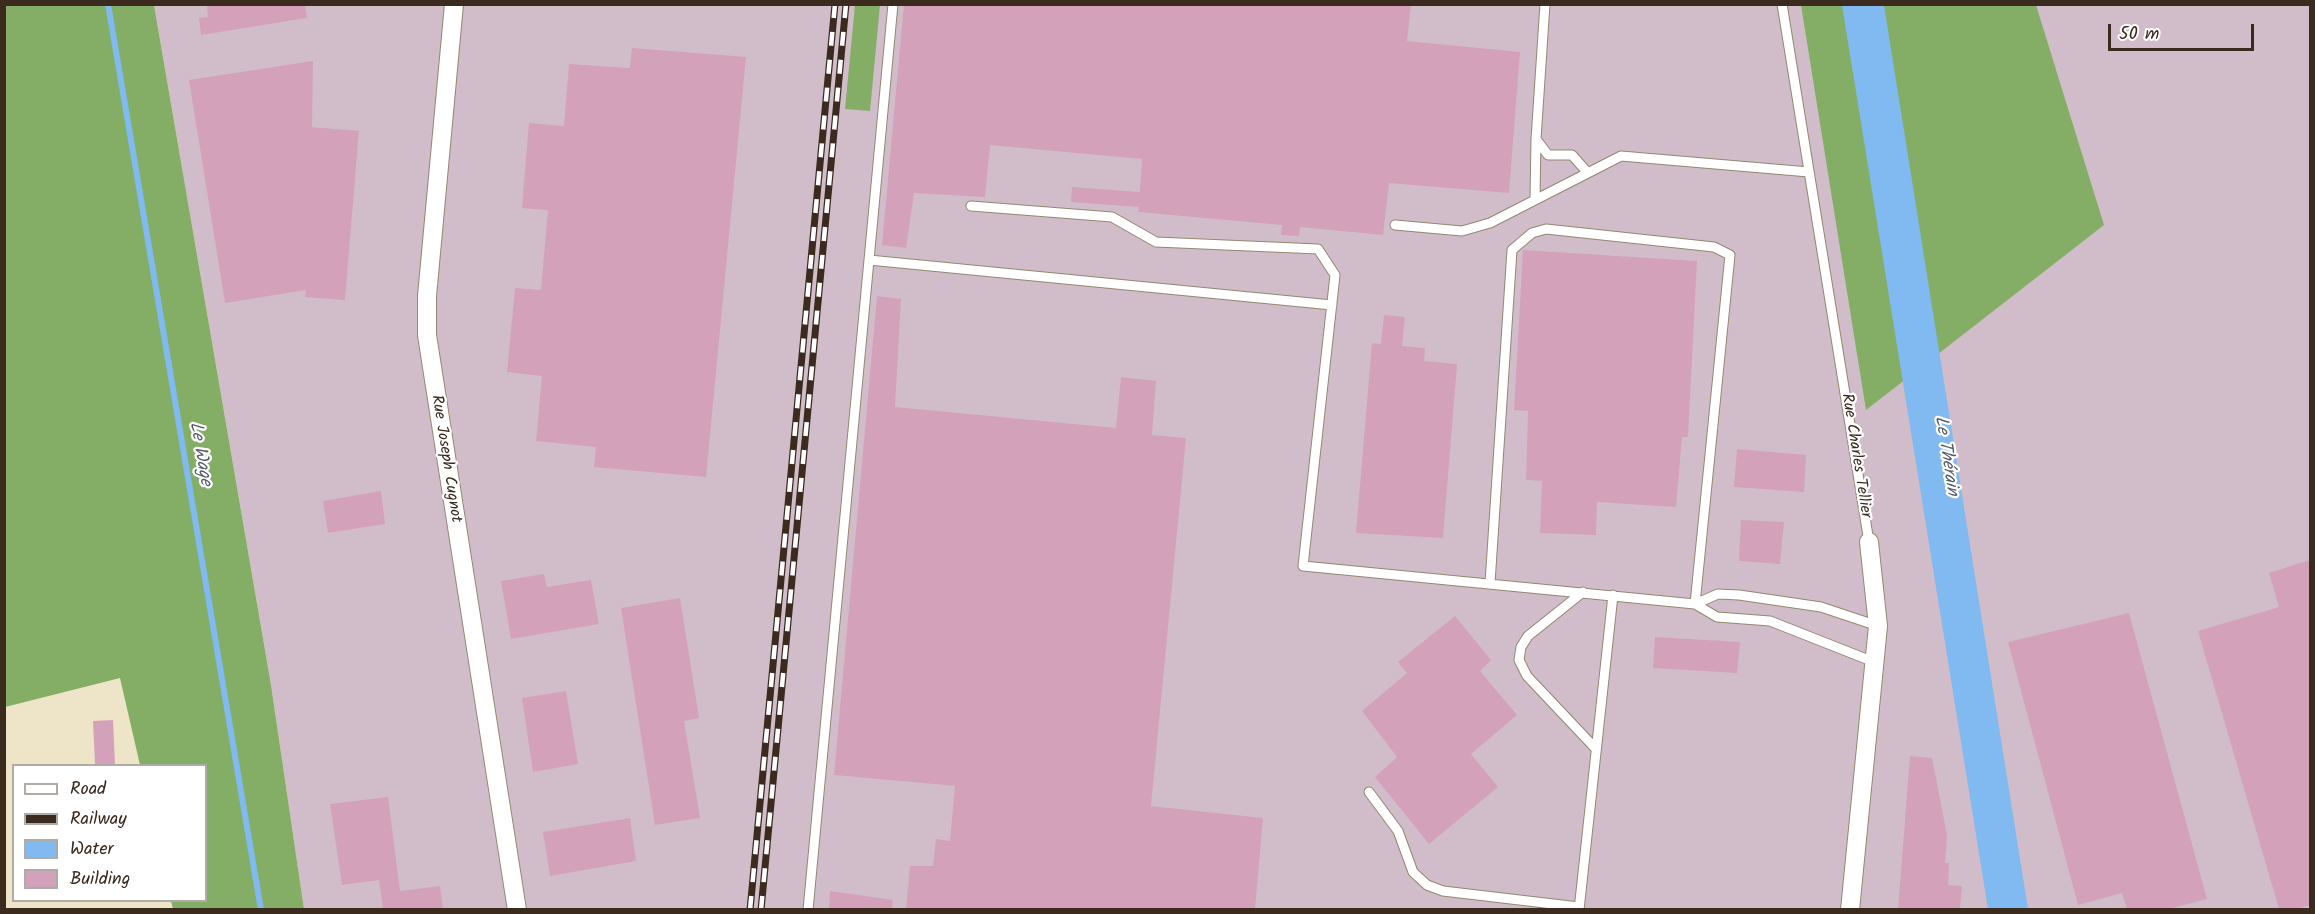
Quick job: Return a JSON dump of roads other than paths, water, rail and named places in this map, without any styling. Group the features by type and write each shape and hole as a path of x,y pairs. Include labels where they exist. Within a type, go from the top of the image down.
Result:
{"street":[{"name":"Rue Joseph Cugnot","path":"454,4 427,296 427,335 517,909"},
{"name":"Rue Charles Tellier","path":"1850,909 1878,626 1869,542"}],"lane":[{"path":"808,909 893,4"},
{"path":"1535,198 1536,139 1545,4"},
{"name":"Rue Charles Tellier","path":"1782,4 1869,542"},
{"path":"1536,139 1548,155 1572,155 1587,172"},
{"path":"1395,225 1462,231 1490,223 1621,156 1809,172"},
{"path":"971,206 1112,217 1156,242 1318,249 1335,275 1303,566 1695,604 1717,617 1770,621 1874,662"},
{"path":"1490,583 1512,250 1532,233 1546,229 1714,247 1730,255 1695,604"},
{"path":"869,260 1332,305"},
{"path":"1584,592 1528,636 1521,647 1519,660 1527,676 1596,749"},
{"path":"1695,604 1718,594 1739,595 1821,607 1878,626"},
{"path":"1369,792 1398,831 1413,872 1427,885 1443,891 1579,908 1613,595"}],"water":[{"name":"Le Thérain","path":"1842,5 1884,5 2028,909 1988,909"}],"waterway":[{"name":"Le Wage","path":"108,4 261,910"}],"railway":[{"path":"750,910 835,4"},
{"path":"761,910 846,4"}]}
